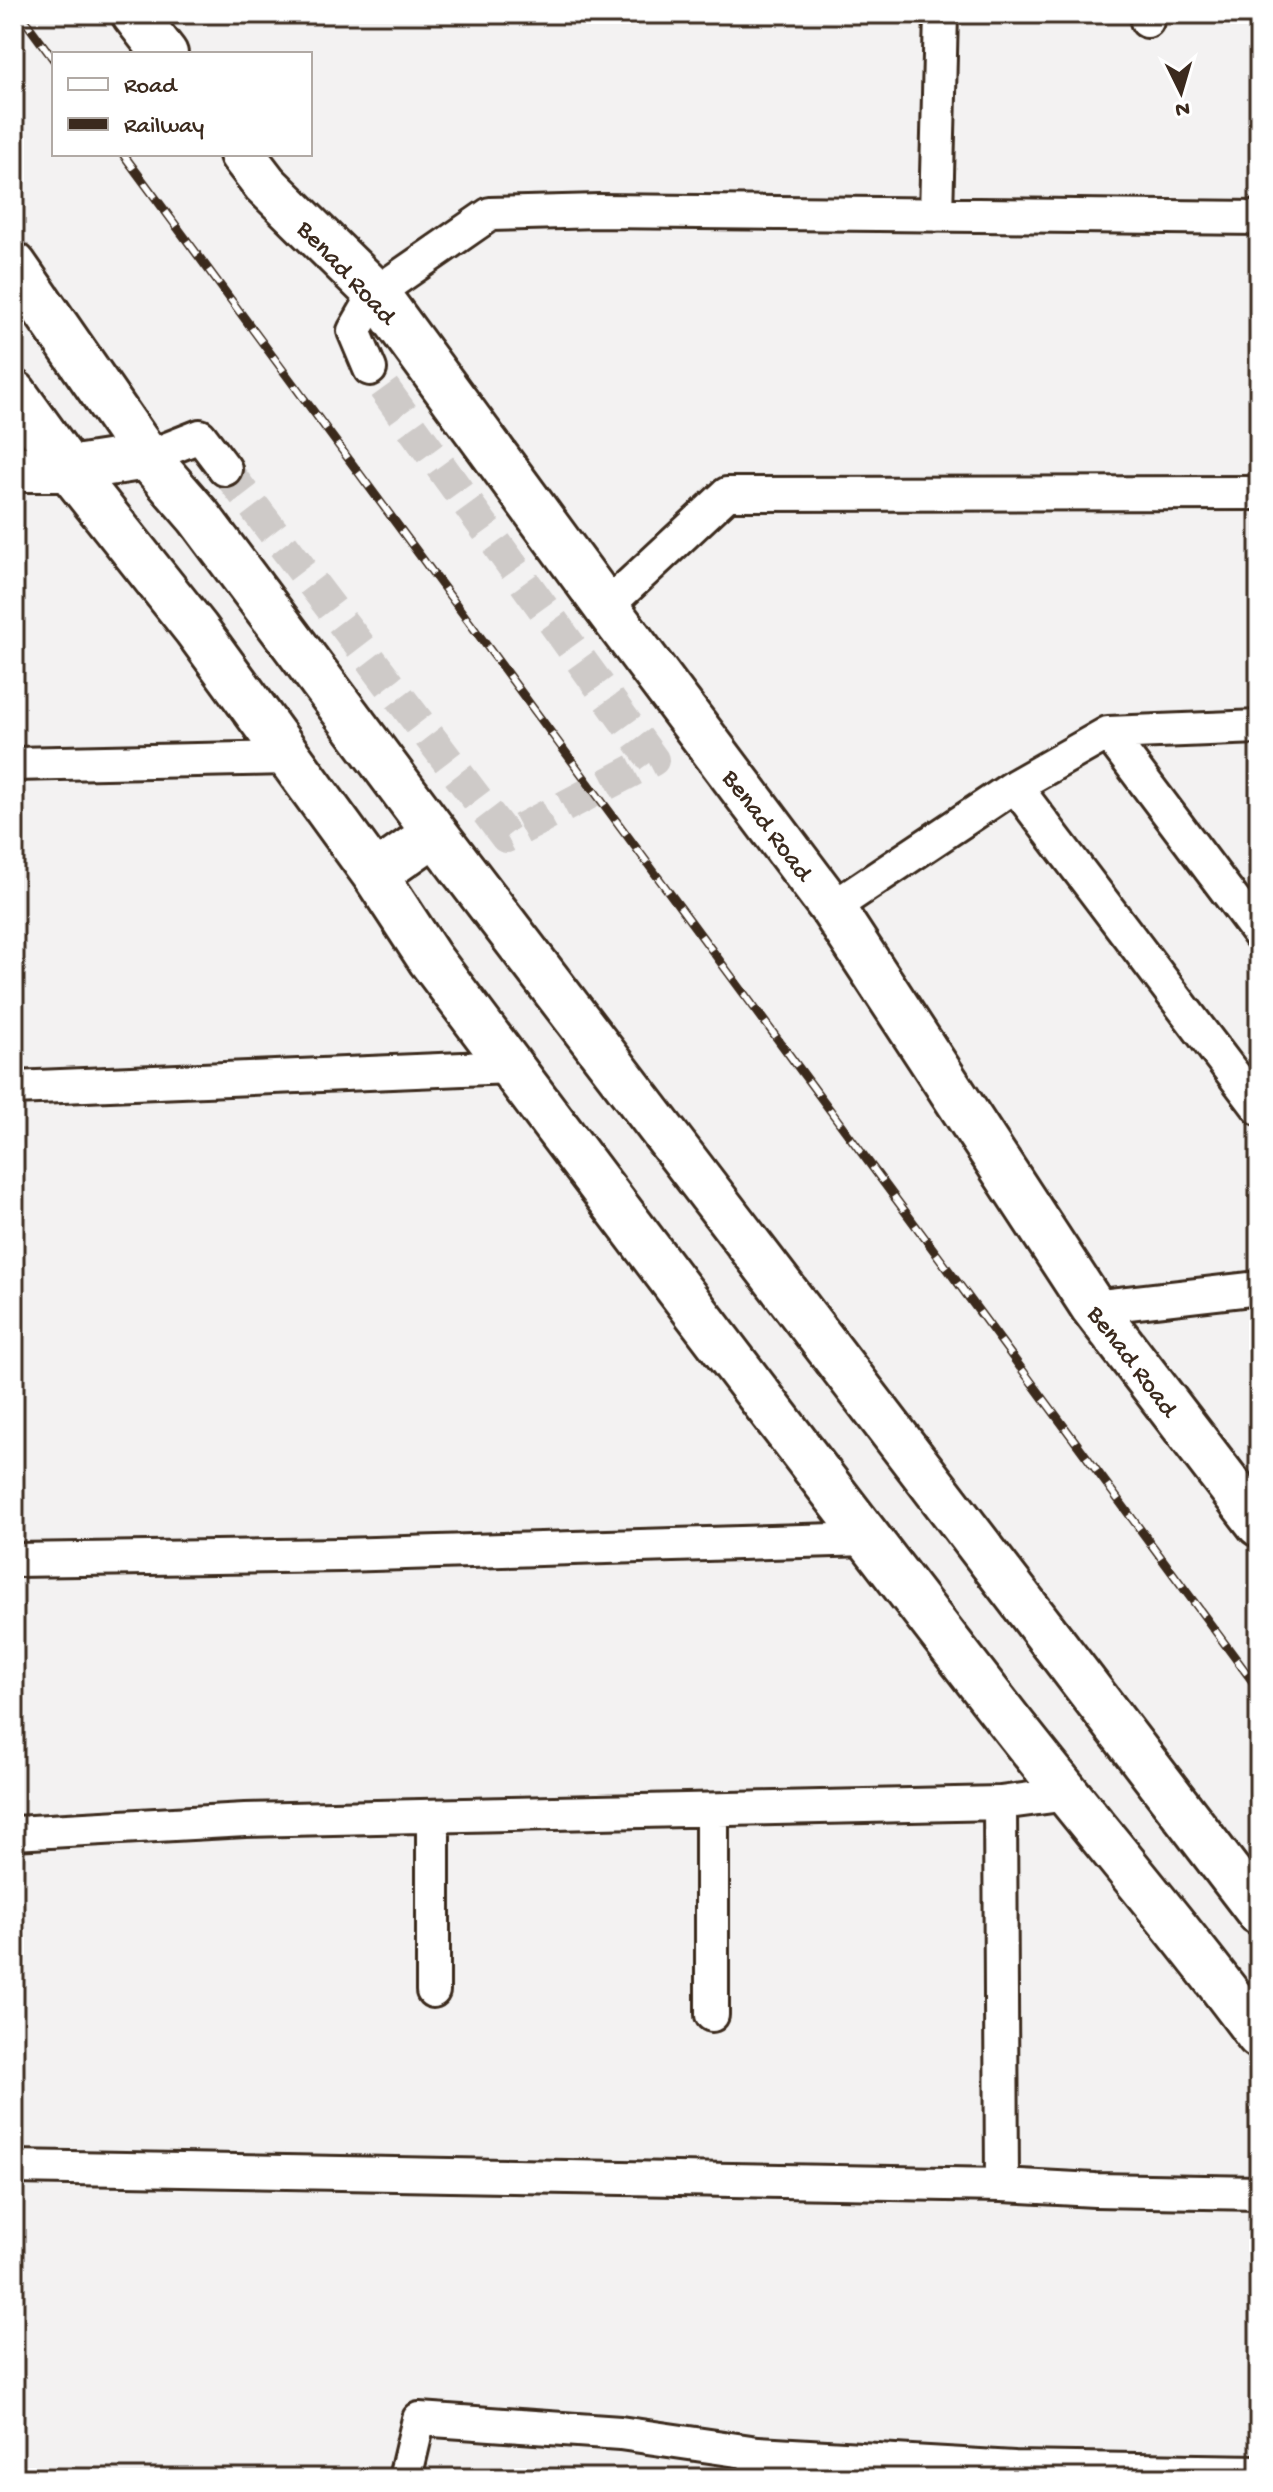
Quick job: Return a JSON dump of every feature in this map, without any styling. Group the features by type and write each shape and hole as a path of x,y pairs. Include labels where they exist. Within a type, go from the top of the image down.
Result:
{"main road":[{"path":"134,14 163,52"},
{"name":"Benad Road","path":"244,156 265,184 376,293 832,908 1093,1307 1259,1524"},
{"path":"14,265 147,457 199,517 435,833 1259,1912"},
{"path":"14,393 69,469 196,629 510,1067 868,1539 1259,2036"},
{"path":"14,469 69,469 147,457"},
{"path":"375,875 435,833"}],"street":[{"path":"936,215 941,14"},
{"path":"370,369 354,331 376,293 490,214 599,211 1259,218"},
{"path":"147,457 200,436 225,469"},
{"path":"606,607 727,494 1259,493"},
{"path":"832,908 1015,786 1108,733 1259,727"},
{"path":"1108,733 1259,934"},
{"path":"14,764 288,758"},
{"path":"1015,786 1259,1108"},
{"path":"14,1088 510,1067"},
{"path":"1093,1307 1259,1288"},
{"path":"14,1560 341,1555 868,1539"},
{"path":"14,1833 245,1820 1000,1803 1068,1794"},
{"path":"1000,1803 1002,2185"},
{"path":"712,1811 712,2015"},
{"path":"433,1817 433,1991"},
{"path":"14,2167 1002,2185 1259,2193"},
{"path":"405,2478 419,2419 620,2433 756,2466 1014,2473 1259,2472"}],"tunnel":[{"path":"225,469 506,837 653,760 370,369"}],"railway":[{"path":"20,14 52,57"},
{"path":"124,156 1259,1690"}]}
